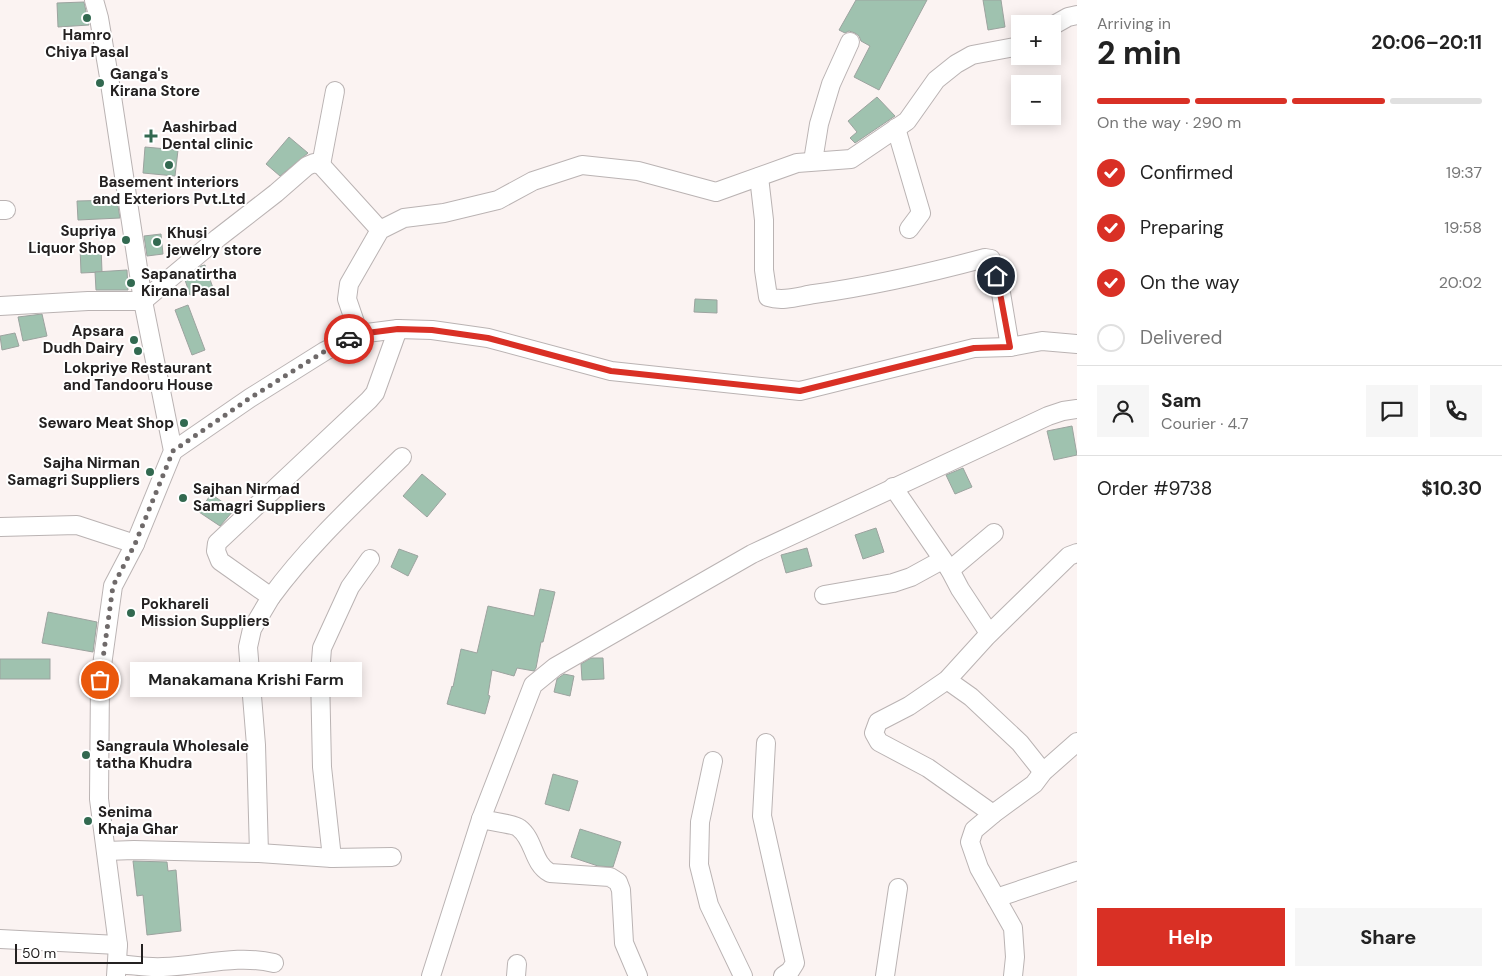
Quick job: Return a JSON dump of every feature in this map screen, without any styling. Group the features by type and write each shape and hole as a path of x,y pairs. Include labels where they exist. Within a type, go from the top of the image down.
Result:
{"street":[{"path":"94,0 109,77 143,301 173,451"},
{"path":"1061,20 1068,16 1077,15"},
{"path":"813,161 819,124 831,84 850,42"},
{"path":"359,334 347,299 349,284 380,230 404,218 444,213 498,200 533,181 582,165 638,171 716,192 797,163 850,159 907,121 936,80 956,64 972,55 1011,48"},
{"path":"321,165 335,91"},
{"path":"896,128 921,213 909,229"},
{"path":"0,306 88,301 143,301 307,166 314,163 321,165 380,230"},
{"path":"759,177 764,220 764,270 768,297 779,300 845,290 985,258 991,259 1000,293 1010,347"},
{"path":"271,597 220,561 216,551 217,543 375,393 398,329"},
{"path":"274,963 260,960 218,960 162,968 117,970 118,945 99,800 100,680 113,586 135,544 173,451 250,398 325,351 359,334 398,329 432,330 488,338 611,371 800,391 974,348 1010,347 1042,341 1077,344"},
{"path":"431,976 481,819 533,685 555,667 752,554 1048,416 1063,411 1077,410"},
{"path":"260,853 256,745 248,647 252,629 271,597 293,567 402,456"},
{"path":"893,487 990,633"},
{"path":"0,527 77,525 135,544"},
{"path":"824,595 893,583 946,565 994,533"},
{"path":"993,814 928,768 879,742 874,732 878,722 909,706 947,680 990,633 1074,558"},
{"path":"332,858 322,766 320,674 322,648 350,588 370,559"},
{"path":"947,680 971,697 1020,743 1043,772"},
{"path":"766,742 762,816 795,963 790,971 782,976"},
{"path":"1013,976 1015,957 1013,928 979,868 970,842 974,830 1034,784 1043,772 1077,742"},
{"path":"713,761 700,822 699,865 709,905 743,976"},
{"path":"481,819 519,828 531,842 542,868 550,873 610,877 618,882 621,890 624,942 638,976"},
{"path":"106,851 260,853 332,858 392,857"},
{"path":"996,898 1077,871"},
{"path":"886,976 898,888"},
{"path":"0,939 118,945"}],"building":[{"path":"856,0 927,0 879,90 854,77 870,46 861,41 855,33 849,31 845,33 839,30"},
{"path":"983,0 1001,0 1005,27 988,30"},
{"path":"84,2 89,25 58,27 57,3"},
{"path":"877,97 895,116 855,143 850,138 857,132 848,121"},
{"path":"289,137 308,153 280,176 266,164"},
{"path":"145,147 178,150 175,176 143,173"},
{"path":"117,200 120,218 78,220 77,201"},
{"path":"161,234 163,254 147,256 144,236"},
{"path":"101,245 102,272 81,273 80,246"},
{"path":"205,265 213,288 190,295 185,280 201,266"},
{"path":"127,270 128,290 96,290 95,272"},
{"path":"695,299 717,300 717,313 694,312"},
{"path":"188,305 205,350 192,355 175,310"},
{"path":"42,314 47,336 23,341 18,317"},
{"path":"15,333 19,346 2,350 0,336"},
{"path":"1072,426 1077,455 1054,460 1047,431"},
{"path":"963,468 972,487 955,494 946,475"},
{"path":"422,474 446,494 427,517 403,496"},
{"path":"211,494 234,510 220,526 199,512"},
{"path":"876,528 884,552 863,559 855,535"},
{"path":"807,548 812,566 786,573 781,555"},
{"path":"399,549 418,556 408,576 391,567"},
{"path":"540,589 555,592 534,671 517,668 514,676 492,670 488,695 490,696 485,714 447,704 453,687 461,649 477,653 488,606 534,616"},
{"path":"48,612 97,622 93,652 42,643"},
{"path":"591,658 603,658 604,679 582,680 581,664"},
{"path":"0,659 50,659 50,679 0,679"},
{"path":"564,674 574,676 570,696 554,692 557,679"},
{"path":"553,774 578,781 569,811 545,804"},
{"path":"580,829 621,842 613,867 598,866 571,857"},
{"path":"133,861 167,862 168,871 176,870 181,931 147,935 143,895 137,896"}],"way so far":[{"path":"100,680 113,586 135,544 173,451 250,398 325,351 349,339"}],"place":[{"name":"Hamro Chiya Pasal","path":"87,18"},
{"name":"Ganga's Kirana Store","path":"100,83"},
{"name":"Aashirbad Dental clinic","path":"151,136"},
{"name":"Basement interiors and Exteriors Pvt.Ltd","path":"169,165"},
{"name":"Supriya Liquor Shop","path":"126,240"},
{"name":"Khusi jewelry store","path":"157,242"},
{"name":"Sapanatirtha Kirana Pasal","path":"131,283"},
{"name":"Apsara Dudh Dairy","path":"134,340"},
{"name":"Lokpriye Restaurant and Tandooru House","path":"138,351"},
{"name":"Sewaro Meat Shop","path":"184,423"},
{"name":"Sajha Nirman Samagri Suppliers","path":"150,472"},
{"name":"Sajhan Nirmad Samagri Suppliers","path":"183,498"},
{"name":"Pokhareli Mission Suppliers","path":"131,613"},
{"name":"Manakamana Krishi Farm","path":"100,680"},
{"name":"Sangraula Wholesale tatha Khudra","path":"86,755"},
{"name":"Senima Khaja Ghar","path":"88,821"}],"route":[{"path":"349,339 359,334 398,329 432,330 488,338 611,371 800,391 974,348 1010,347 996,276"}]}
